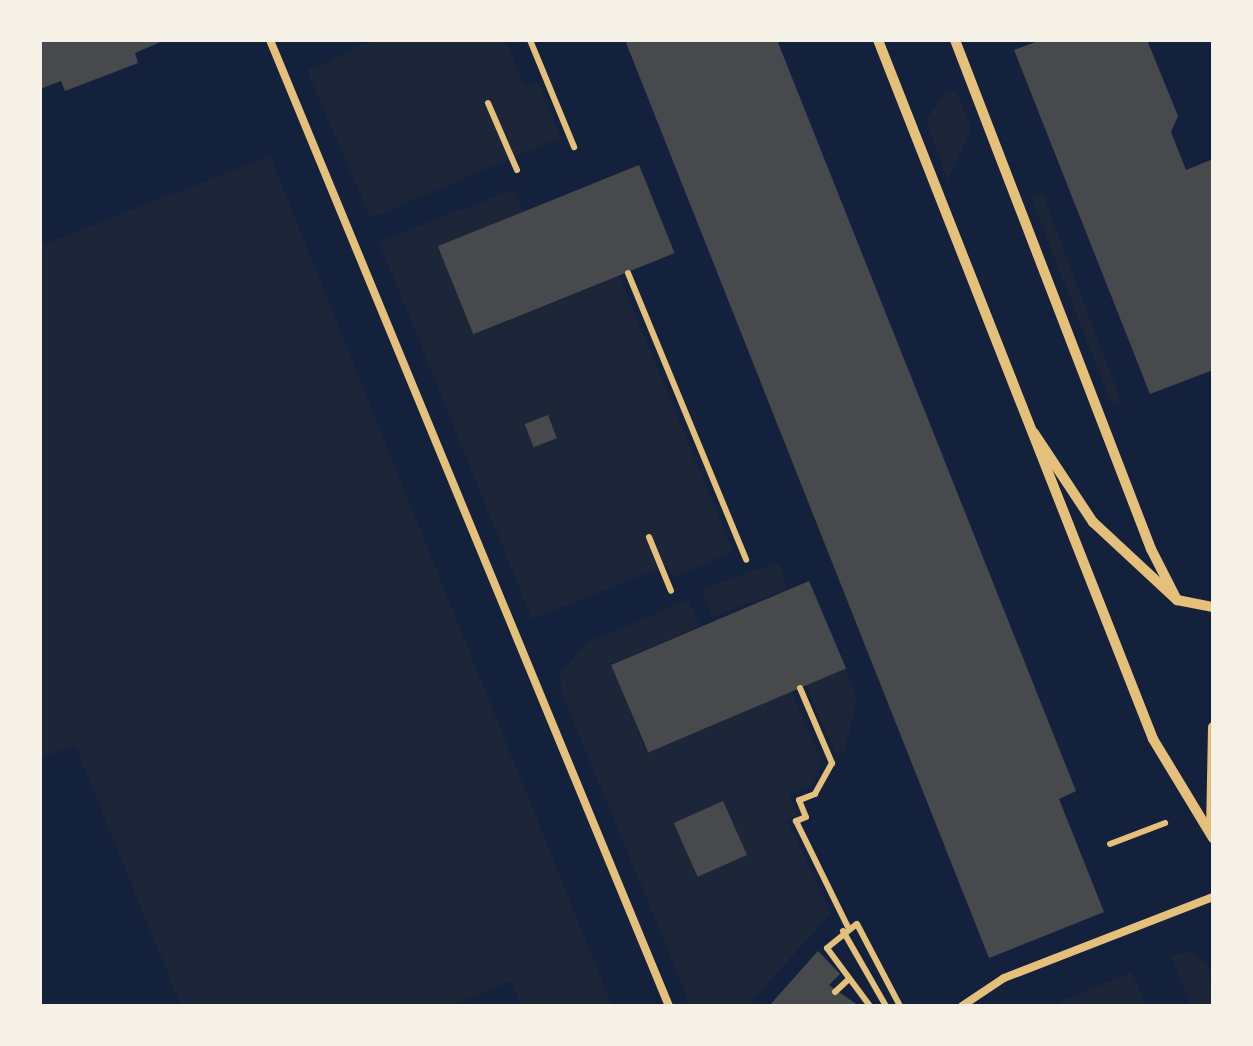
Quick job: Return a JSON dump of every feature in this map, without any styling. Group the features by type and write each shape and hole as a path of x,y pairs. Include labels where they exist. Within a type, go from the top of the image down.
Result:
{"street":[{"path":"878,40 1020,411 1153,739 1212,835"},
{"path":"955,40 1151,549 1177,600"},
{"path":"1020,411 1093,522 1177,600 1213,606"},
{"path":"1212,835 1213,726"}],"lane":[{"path":"270,40 669,1006"},
{"path":"962,1006 1004,978 1213,898"}],"path":[{"path":"530,40 574,147"},
{"path":"488,103 517,170"},
{"path":"628,273 746,560"},
{"path":"649,537 671,591"},
{"path":"800,688 832,762 815,794 799,800 806,818 796,821 886,1006"},
{"path":"1110,844 1168,822"},
{"path":"870,1006 826,948 857,924 900,1006"},
{"path":"835,992 849,979"}],"shaded area":[{"path":"374,40 505,40 525,87 538,83 561,137 371,218 307,71"},
{"path":"956,91 971,128 948,181 926,120 944,93"},
{"path":"270,156 612,1006 522,1006 511,981 452,1006 181,1006 75,745 40,758 40,246"},
{"path":"514,189 524,212 439,248 475,335 619,276 733,551 673,578 666,565 532,619 379,242"},
{"path":"1042,193 1121,401 1112,405 1031,197"},
{"path":"778,562 788,589 712,617 702,590"},
{"path":"688,600 700,626 611,664 646,751 791,691 822,763 811,785 789,795 797,815 787,820 831,913 747,1006 691,1006 561,691 560,674 586,643"},
{"path":"846,669 857,700 844,752 835,753 806,685"},
{"path":"1188,951 1208,965 1213,1006 1191,1006 1171,956"},
{"path":"1132,972 1146,1006 1063,1006 1061,1001"}],"building":[{"path":"40,40 165,40 135,53 138,63 65,91 61,81 40,89"},
{"path":"625,40 777,40 1076,791 1059,799 1104,912 989,958"},
{"path":"1041,40 1147,40 1178,116 1171,132 1186,170 1213,159 1213,370 1150,394 1014,50"},
{"path":"639,165 675,253 473,334 438,246"},
{"path":"548,415 557,438 534,447 525,424"},
{"path":"809,581 846,668 648,752 611,665"},
{"path":"723,801 747,855 698,877 674,823"},
{"path":"818,951 840,974 829,985 859,1006 769,1006"}]}
